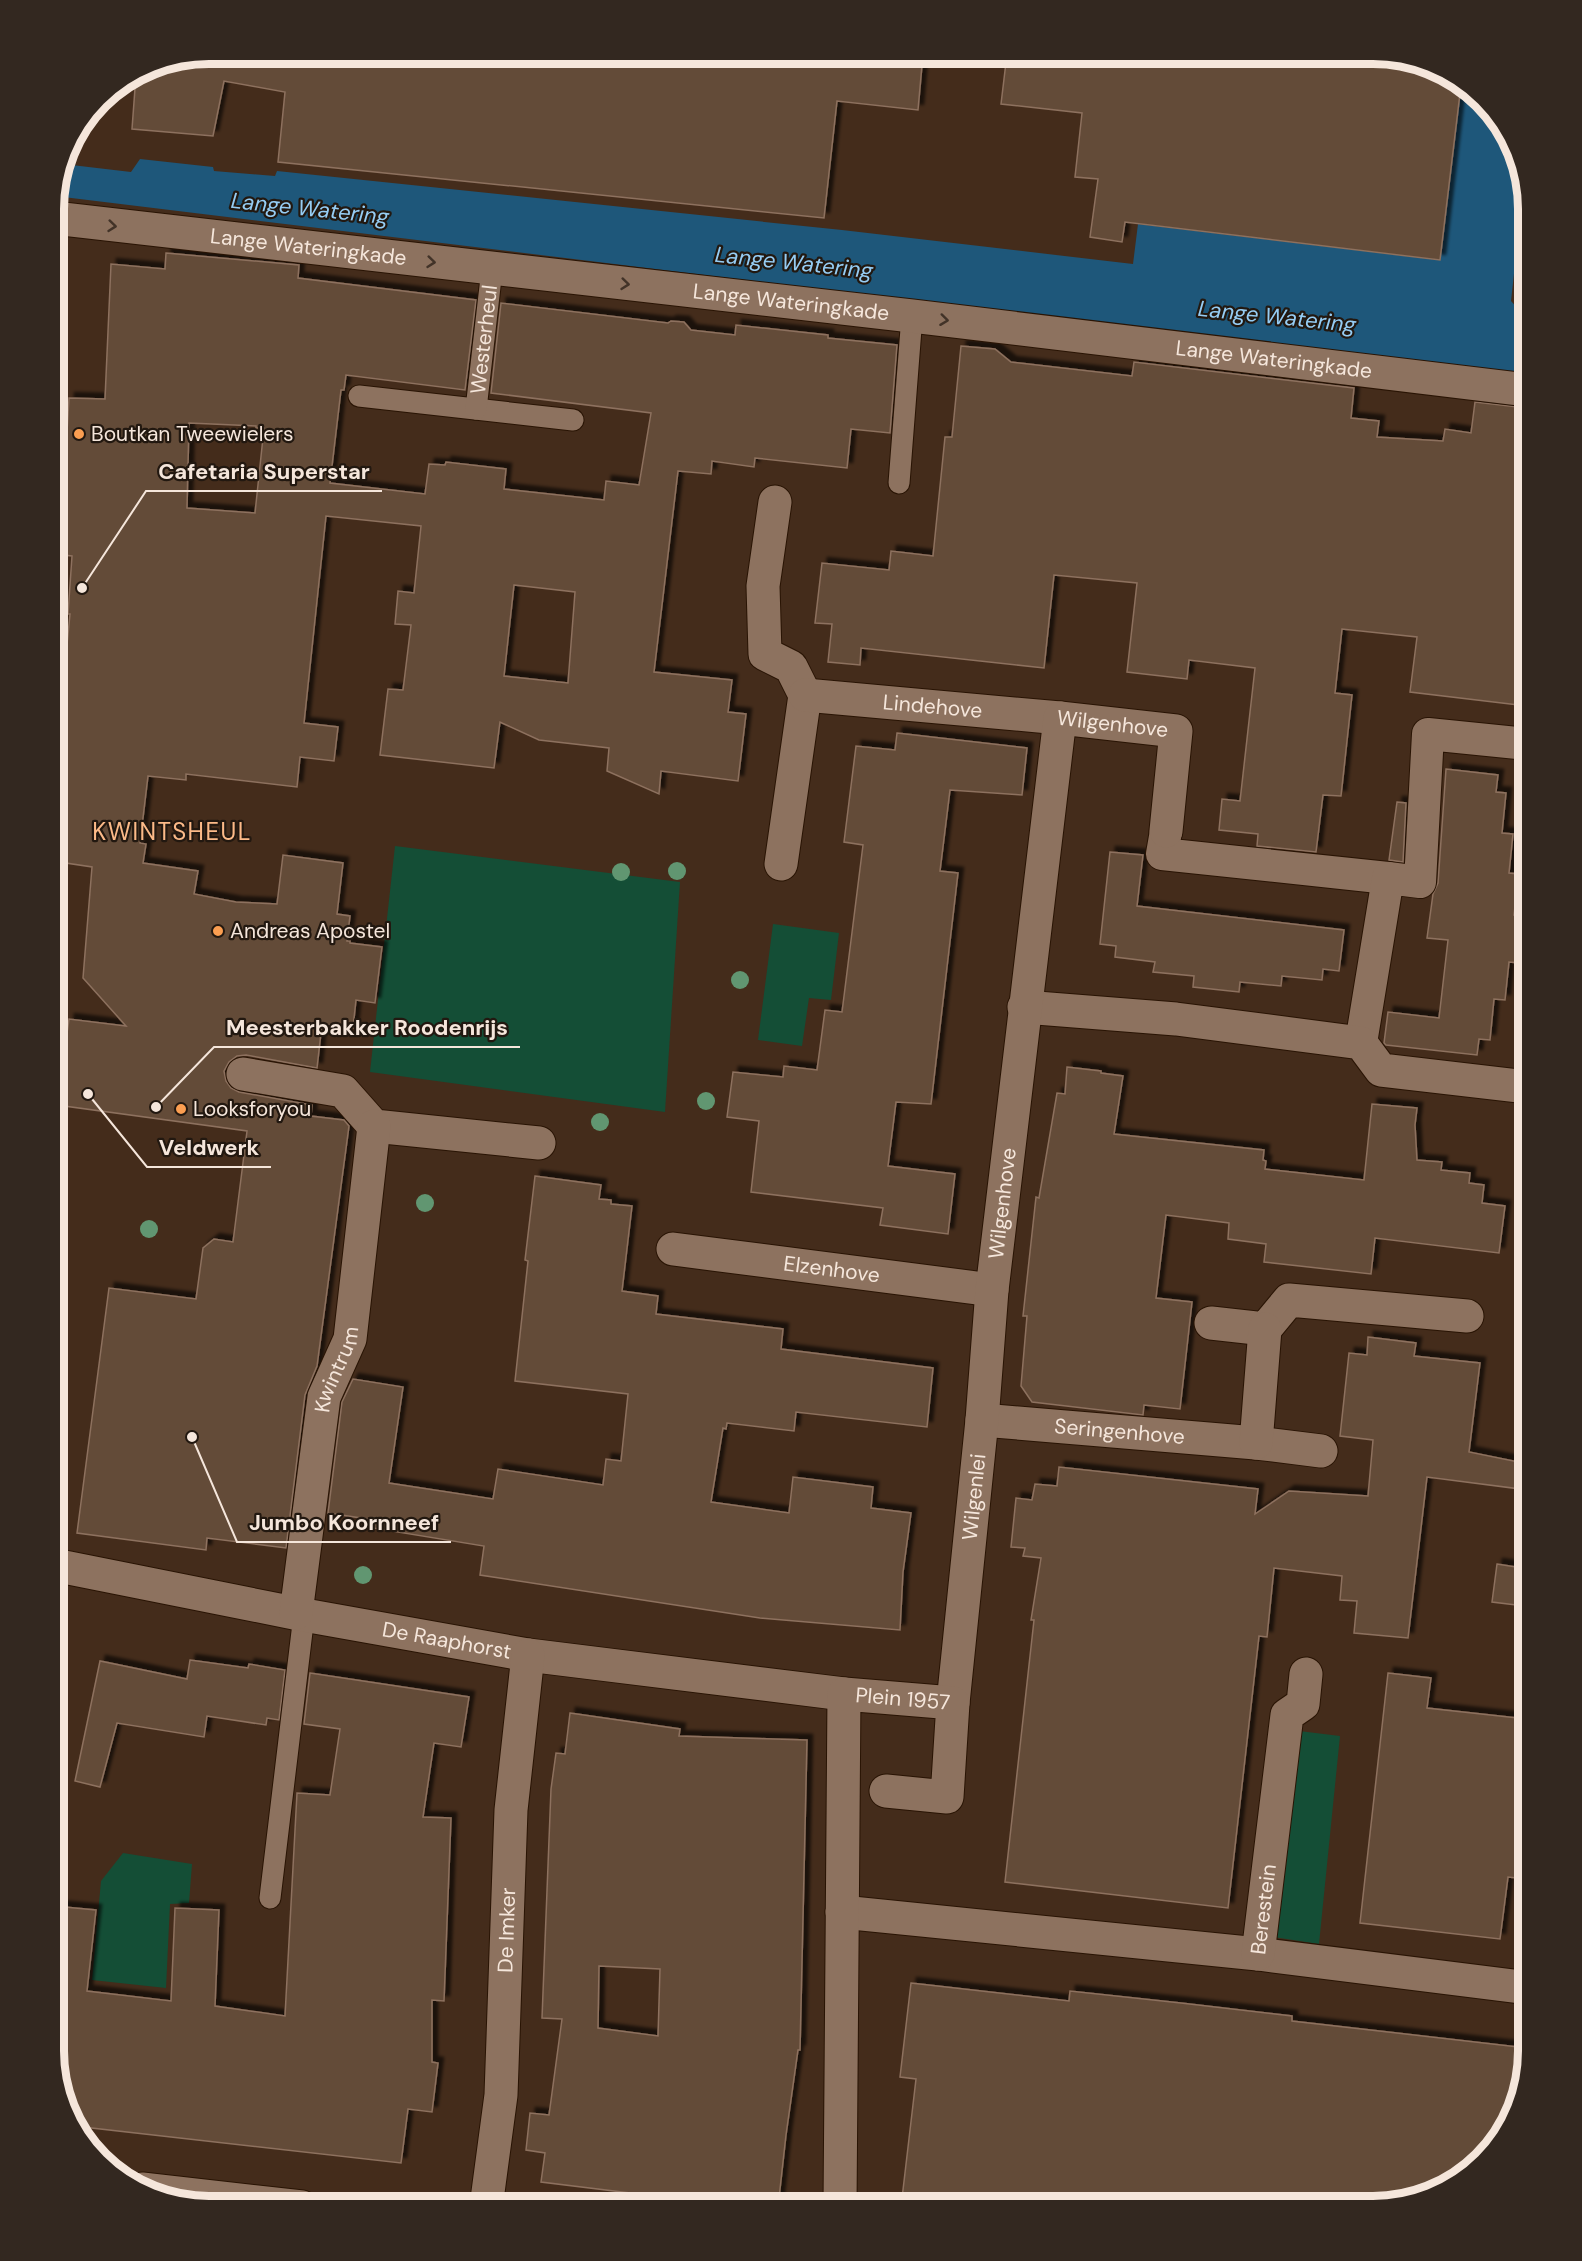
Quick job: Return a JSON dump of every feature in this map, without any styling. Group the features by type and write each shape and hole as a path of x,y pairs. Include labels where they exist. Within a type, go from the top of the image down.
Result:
{"street":[{"name":"Lange Wateringkade","path":"65,219 912,316 1518,389"},
{"path":"775,502 763,586 765,654 791,667 805,695 781,864"},
{"name":"Lindehove","path":"805,695 1060,718"},
{"name":"Wilgenhove","path":"992,1290 1060,718 1176,731 1162,854 1420,882 1428,734 1518,743"},
{"path":"1388,878 1361,1043 1381,1070 1518,1085"},
{"path":"1024,1007 1176,1019 1361,1043"},
{"path":"243,1074 344,1090 374,1126 539,1143"},
{"name":"Kwintrum","path":"300,1614 324,1397 350,1339 374,1126"},
{"name":"Elzenhove","path":"673,1249 992,1290"},
{"name":"Wilgenlei","path":"953,1703 992,1290"},
{"path":"1256,1443 1265,1329 1289,1300 1467,1316"},
{"path":"1211,1323 1265,1329"},
{"name":"Seringenhove","path":"981,1420 1321,1450"},
{"name":"De Raaphorst","path":"64,1567 300,1614 528,1655 844,1694"},
{"name":"De Imker","path":"487,2196 501,2095 511,1810 528,1655"},
{"name":"Berestein","path":"1306,1674 1303,1704 1287,1715 1258,1954 1518,1987"},
{"name":"Plein 1957","path":"840,2196 844,1694 953,1703 946,1797 886,1791"},
{"path":"842,1912 1258,1954"}],"lane":[{"name":"Westerheul","path":"477,410 492,269"},
{"path":"899,483 912,316"},
{"name":"Westerheul","path":"359,396 573,420"},
{"path":"270,1898 300,1614"}],"green space":[{"path":"395,846 680,882 665,1112 370,1072"},
{"path":"773,924 839,933 831,1000 809,998 802,1046 758,1040"},
{"path":"1291,1730 1340,1736 1319,1944 1267,1936"},
{"path":"123,1853 192,1864 189,1903 170,1904 166,1988 92,1980 101,1881"}],"water":[{"name":"Lange Watering","path":"1460,94 1475,107 1498,137 1513,172 1518,210 1518,237 1511,301 1518,309 1518,374 65,197 72,165 131,172 140,159 213,167 214,171 275,176 277,171 842,230 1133,264 1138,224 1440,260"}],"building":[{"path":"200,65 922,65 918,110 837,101 824,218 278,162 285,92 224,81 213,136 132,129 135,85 172,69"},
{"path":"1006,65 1382,65 1410,69 1445,84 1460,94 1440,260 1125,222 1122,242 1090,237 1098,179 1075,177 1082,113 1001,104"},
{"path":"166,253 299,265 298,278 476,300 465,390 346,375 344,390 341,390 330,483 425,494 429,464 445,465 446,462 506,469 504,489 604,500 606,481 639,485 651,413 491,393 501,303 668,323 671,321 684,322 691,330 735,335 736,325 897,345 890,433 851,429 847,468 755,458 754,467 712,461 711,474 678,471 654,672 732,680 728,712 746,714 738,781 661,771 659,794 607,771 609,748 539,740 500,722 494,768 380,755 388,689 403,690 411,625 395,624 398,591 414,593 421,526 326,516 304,723 338,727 334,761 300,757 297,787 186,774 186,780 148,776 140,843 146,844 143,863 198,871 194,894 236,902 277,904 283,855 343,863 337,914 350,916 347,941 382,947 375,1003 356,1000 353,1028 322,1024 317,1068 246,1055 237,1056 229,1062 224,1071 226,1081 231,1088 239,1092 312,1105 311,1116 344,1120 349,1126 317,1366 305,1395 286,1548 207,1538 206,1550 77,1533 109,1288 196,1299 203,1248 214,1239 233,1242 247,1131 65,1106 65,1051 69,1019 126,1026 83,978 92,867 66,863 67,854 65,854 65,668 72,556 65,555 67,500 65,499 65,468 69,398 105,399 111,264 165,269","holes":["189,423 256,426 256,428 264,428 255,513 187,508","514,585 575,592 568,683 504,676"]},
{"path":"961,346 995,349 1011,362 1132,376 1134,362 1354,388 1351,418 1379,421 1377,437 1443,441 1445,429 1471,433 1475,402 1518,407 1518,705 1410,692 1417,637 1342,629 1335,693 1352,695 1341,796 1323,795 1316,852 1257,846 1258,834 1219,830 1222,799 1240,801 1255,668 1189,660 1187,679 1127,672 1137,583 1054,575 1044,668 861,648 860,665 828,662 832,624 815,623 822,563 889,570 891,551 933,556 945,437 952,437"},
{"path":"897,733 1027,748 1022,795 950,790 940,871 958,873 931,1104 896,1102 888,1166 955,1174 948,1234 880,1225 883,1208 751,1192 759,1121 727,1117 733,1072 783,1077 784,1066 817,1070 825,1010 842,1012 863,845 844,842 856,746 895,750"},
{"path":"1446,769 1498,775 1496,792 1506,793 1502,833 1513,834 1509,873 1518,874 1514,915 1518,915 1518,963 1509,962 1505,1000 1494,999 1490,1040 1479,1039 1477,1055 1384,1043 1388,1012 1439,1018 1448,940 1427,938 1433,894 1438,883"},
{"path":"1397,802 1406,803 1403,862 1389,860"},
{"path":"1110,852 1143,855 1137,906 1344,930 1339,971 1323,969 1322,980 1282,976 1281,986 1240,982 1239,992 1193,987 1194,976 1153,972 1155,962 1115,957 1116,946 1100,944"},
{"path":"1067,1067 1123,1076 1114,1134 1264,1150 1265,1169 1364,1180 1372,1104 1417,1108 1415,1125 1417,1160 1442,1162 1441,1170 1470,1173 1469,1183 1484,1185 1482,1203 1505,1206 1499,1253 1375,1238 1371,1274 1264,1262 1266,1244 1228,1239 1229,1223 1166,1215 1156,1298 1192,1302 1180,1409 1144,1405 1143,1415 1032,1402 1021,1386 1027,1316 1023,1316 1036,1197 1039,1198 1057,1093 1065,1094"},
{"path":"535,1176 601,1185 599,1199 611,1200 611,1204 632,1206 622,1291 658,1296 656,1314 783,1329 781,1349 933,1368 927,1427 796,1412 794,1431 727,1423 726,1429 723,1428 711,1502 789,1513 793,1477 873,1487 871,1508 911,1513 903,1572 900,1630 760,1618 480,1575 484,1546 373,1528 374,1520 328,1513 342,1402 353,1379 403,1387 389,1483 493,1499 498,1469 603,1485 606,1459 621,1461 628,1394 515,1381"},
{"path":"1368,1337 1416,1343 1414,1356 1480,1363 1469,1452 1518,1462 1518,1489 1427,1477 1408,1638 1354,1633 1357,1601 1340,1600 1342,1576 1274,1568 1267,1637 1259,1636 1228,1908 1005,1882 1034,1620 1031,1620 1041,1558 1023,1556 1025,1548 1011,1547 1016,1498 1032,1500 1035,1484 1057,1486 1059,1467 1258,1489 1255,1514 1289,1491 1368,1496 1373,1440 1340,1436 1349,1353 1367,1355"},
{"path":"1497,1564 1518,1567 1518,1605 1492,1602"},
{"path":"190,1660 248,1668 249,1664 285,1670 279,1720 267,1718 266,1725 207,1716 204,1737 117,1723 100,1787 75,1781 100,1661 187,1679"},
{"path":"310,1673 469,1697 461,1747 434,1743 423,1817 451,1818 444,2001 432,2000 432,2062 438,2063 432,2112 408,2109 401,2163 86,2127 69,2089 64,2051 64,1907 96,1910 87,1991 171,2001 175,1908 219,1910 215,2006 285,2016 297,1793 330,1795 340,1729 304,1724"},
{"path":"1388,1673 1431,1678 1427,1708 1518,1718 1518,1878 1508,1877 1500,1939 1360,1923"},
{"path":"570,1713 680,1729 679,1736 807,1740 800,2050 798,2050 779,2196 655,2196 541,2182 545,2153 526,2150 530,2113 549,2115 562,2019 542,2018 551,1789 556,1753 565,1754","holes":["599,1966 660,1969 658,2036 598,2028"]},
{"path":"911,1983 1069,2001 1070,1991 1292,2016 1292,2021 1518,2047 1513,2089 1506,2107 1498,2124 1475,2154 1445,2177 1428,2185 1410,2192 1372,2196 902,2196 916,2079 900,2077"}],"place":[{"name":"Boutkan Tweewielers","path":"79,434"},
{"name":"Cafetaria Superstar","path":"82,588"},
{"name":"Andreas Apostel","path":"218,931"},
{"name":"Veldwerk","path":"88,1094"},
{"name":"Meesterbakker Roodenrijs","path":"156,1107"},
{"name":"Looksforyou","path":"181,1109"},
{"name":"Jumbo Koornneef","path":"192,1437"}],"district":[{"name":"KWINTSHEUL","path":"172,832"}]}
